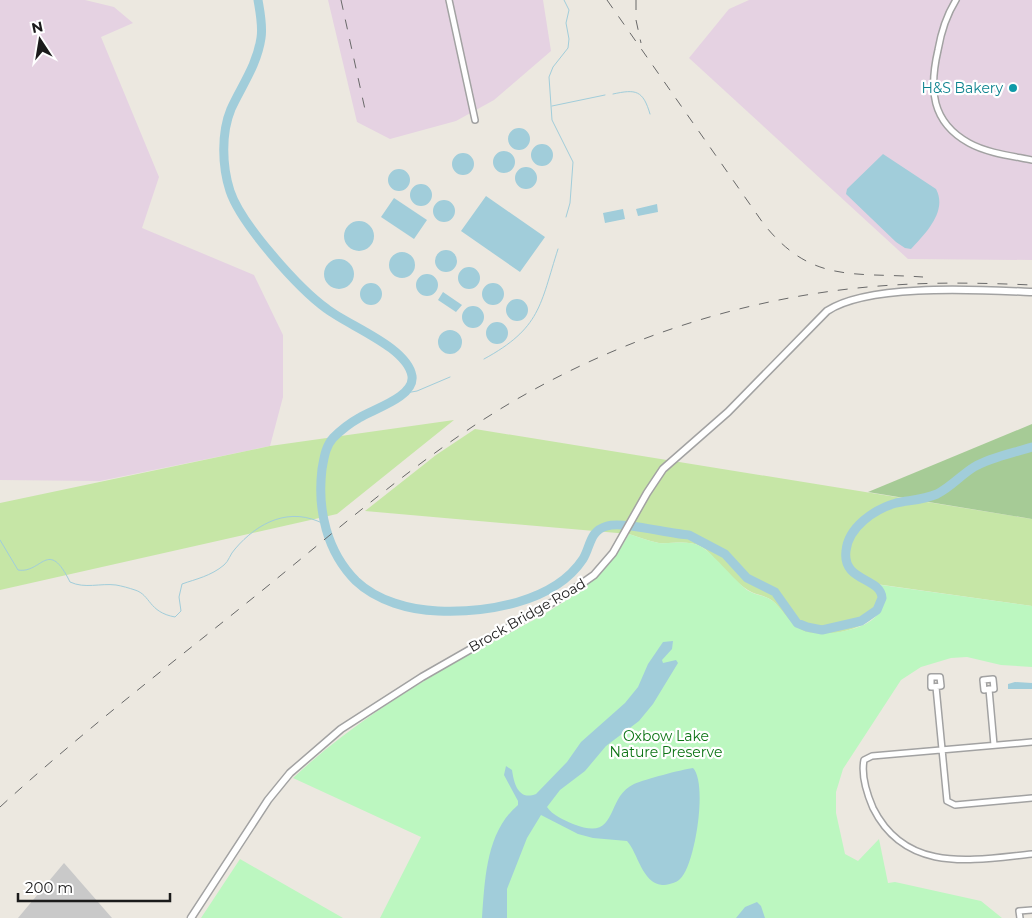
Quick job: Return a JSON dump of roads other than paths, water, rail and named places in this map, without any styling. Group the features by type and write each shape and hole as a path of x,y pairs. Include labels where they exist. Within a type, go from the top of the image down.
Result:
{"street":[{"path":"449,0 475,120"},
{"path":"956,0 944,26 932,77 933,94 941,117 949,127 971,144 1032,160"},
{"name":"Brock Bridge Road","path":"191,918 268,800 303,760 341,730 422,677 584,583 605,563 663,469 728,412 814,324 836,305 861,298 924,291 1032,292"},
{"path":"936,687 945,795 950,804 1032,798"},
{"path":"989,689 994,745"},
{"path":"1032,742 872,756 864,760 866,786 877,816 892,834 913,849 936,858 951,860 1032,854"},
{"path":"1020,918 1019,911 1031,910 1030,918"}],"water":[{"path":"519,128 527,131 530,139 527,147 519,150 511,147 508,139 511,131"},
{"path":"542,144 550,147 553,155 550,163 542,166 534,163 531,155 534,147"},
{"path":"504,151 512,154 515,162 512,170 504,173 496,170 493,162 496,154"},
{"path":"463,153 471,156 474,164 471,172 463,175 455,172 452,164 455,156"},
{"path":"883,154 936,189 939,197 939,206 933,222 911,249 905,248 896,242 846,194 847,189"},
{"path":"526,167 534,170 537,178 534,186 526,189 518,186 515,178 518,170"},
{"path":"399,169 409,176 410,180 403,190 399,191 389,184 388,180 395,170"},
{"path":"421,184 429,187 432,195 429,203 421,206 413,203 410,195 413,187"},
{"path":"486,196 545,237 520,272 461,231"},
{"path":"394,198 427,220 414,239 381,217"},
{"path":"444,200 452,203 455,211 452,219 444,222 436,219 433,211 436,203"},
{"path":"657,204 658,212 638,216 636,209"},
{"path":"623,209 625,219 605,223 603,213"},
{"path":"359,221 370,225 374,236 370,247 359,251 348,247 344,236 348,225"},
{"path":"446,250 454,253 457,261 454,269 446,272 438,269 435,261 438,253"},
{"path":"402,252 411,256 415,265 411,274 402,278 393,274 389,265 393,256"},
{"path":"339,259 350,263 354,274 350,285 339,289 328,285 324,274 328,263"},
{"path":"469,267 477,270 480,278 477,286 469,289 461,286 458,278 461,270"},
{"path":"427,274 435,277 438,285 435,293 427,296 419,293 416,285 419,277"},
{"path":"367,283 375,283 382,290 382,298 375,305 367,305 360,298 360,290"},
{"path":"493,283 501,286 504,294 501,302 493,305 485,302 482,294 485,286"},
{"path":"443,292 462,305 456,312 438,300"},
{"path":"517,299 525,302 528,310 525,318 517,321 509,318 506,310 509,302"},
{"path":"473,306 481,309 484,317 481,325 473,328 465,325 462,317 465,309"},
{"path":"497,322 505,325 508,333 505,341 497,344 489,341 486,333 489,325"},
{"path":"450,330 459,333 462,342 459,351 450,354 441,351 438,342 441,333"},
{"path":"673,641 672,649 662,660 663,663 676,660 678,663 653,704 639,721 606,746 585,771 560,790 547,807 555,815 573,824 588,828 598,828 610,816 618,799 634,784 693,768 699,790 698,824 690,858 680,879 669,884 655,883 641,867 627,841 593,838 578,834 541,815 527,838 507,889 507,918 482,918 486,872 493,842 507,816 518,805 518,801 504,775 506,766 512,770 514,780 521,793 530,796 536,794 567,762 581,742 625,703 638,687 648,664 663,642"},
{"path":"1015,682 1032,683 1032,689 1008,689 1008,684"},
{"path":"757,902 761,906 765,918 736,918 745,907"}],"waterway":[{"path":"258,0 262,29 259,48 253,66 231,109 224,139 225,171 230,191 236,205 246,220 286,271 327,309 376,338 400,356 408,365 412,376 407,390 400,396 392,402 365,414 345,427 333,438 324,457 321,500 326,530 331,544 346,570 364,588 374,594 394,603 416,609 438,611 476,610 517,602 555,586 570,574 583,559 591,540 601,528 624,525 689,535 725,554 747,578 775,592 797,623 822,630 861,621 877,610 882,598 880,591 855,574 846,561 848,542 857,527 864,520 871,514 896,503 927,498 937,494 969,470 981,464 1032,447"},
{"path":"564,0 569,10 566,23 569,39 568,48 553,67 549,77 552,120 573,162 570,203 566,217"},
{"path":"613,94 638,93 644,100 650,114"},
{"path":"552,106 605,95"},
{"path":"484,359 503,348 528,325 542,300 558,249"},
{"path":"406,393 417,391 450,377"},
{"path":"0,540 18,570 26,570 50,559 56,562 70,582 81,585 116,585 135,590 140,592 155,608 166,615 175,617 181,611 179,597 182,584 219,569 226,563 233,551 244,539 264,524 287,517 311,519 324,524"}],"railway":[{"path":"341,0 366,114"},
{"path":"607,0 763,223 781,243 798,256 816,266 835,271 854,274 923,277"},
{"path":"636,0 636,20 641,43"},
{"path":"0,807 97,723 392,485 472,427 520,397 570,371 621,348 674,328 782,299 838,290 928,283 1032,285"}],"place":[{"name":"H&S Bakery","path":"1013,88"}],"park label":[{"name":"Oxbow Lake Nature Preserve","path":"666,744"}]}
